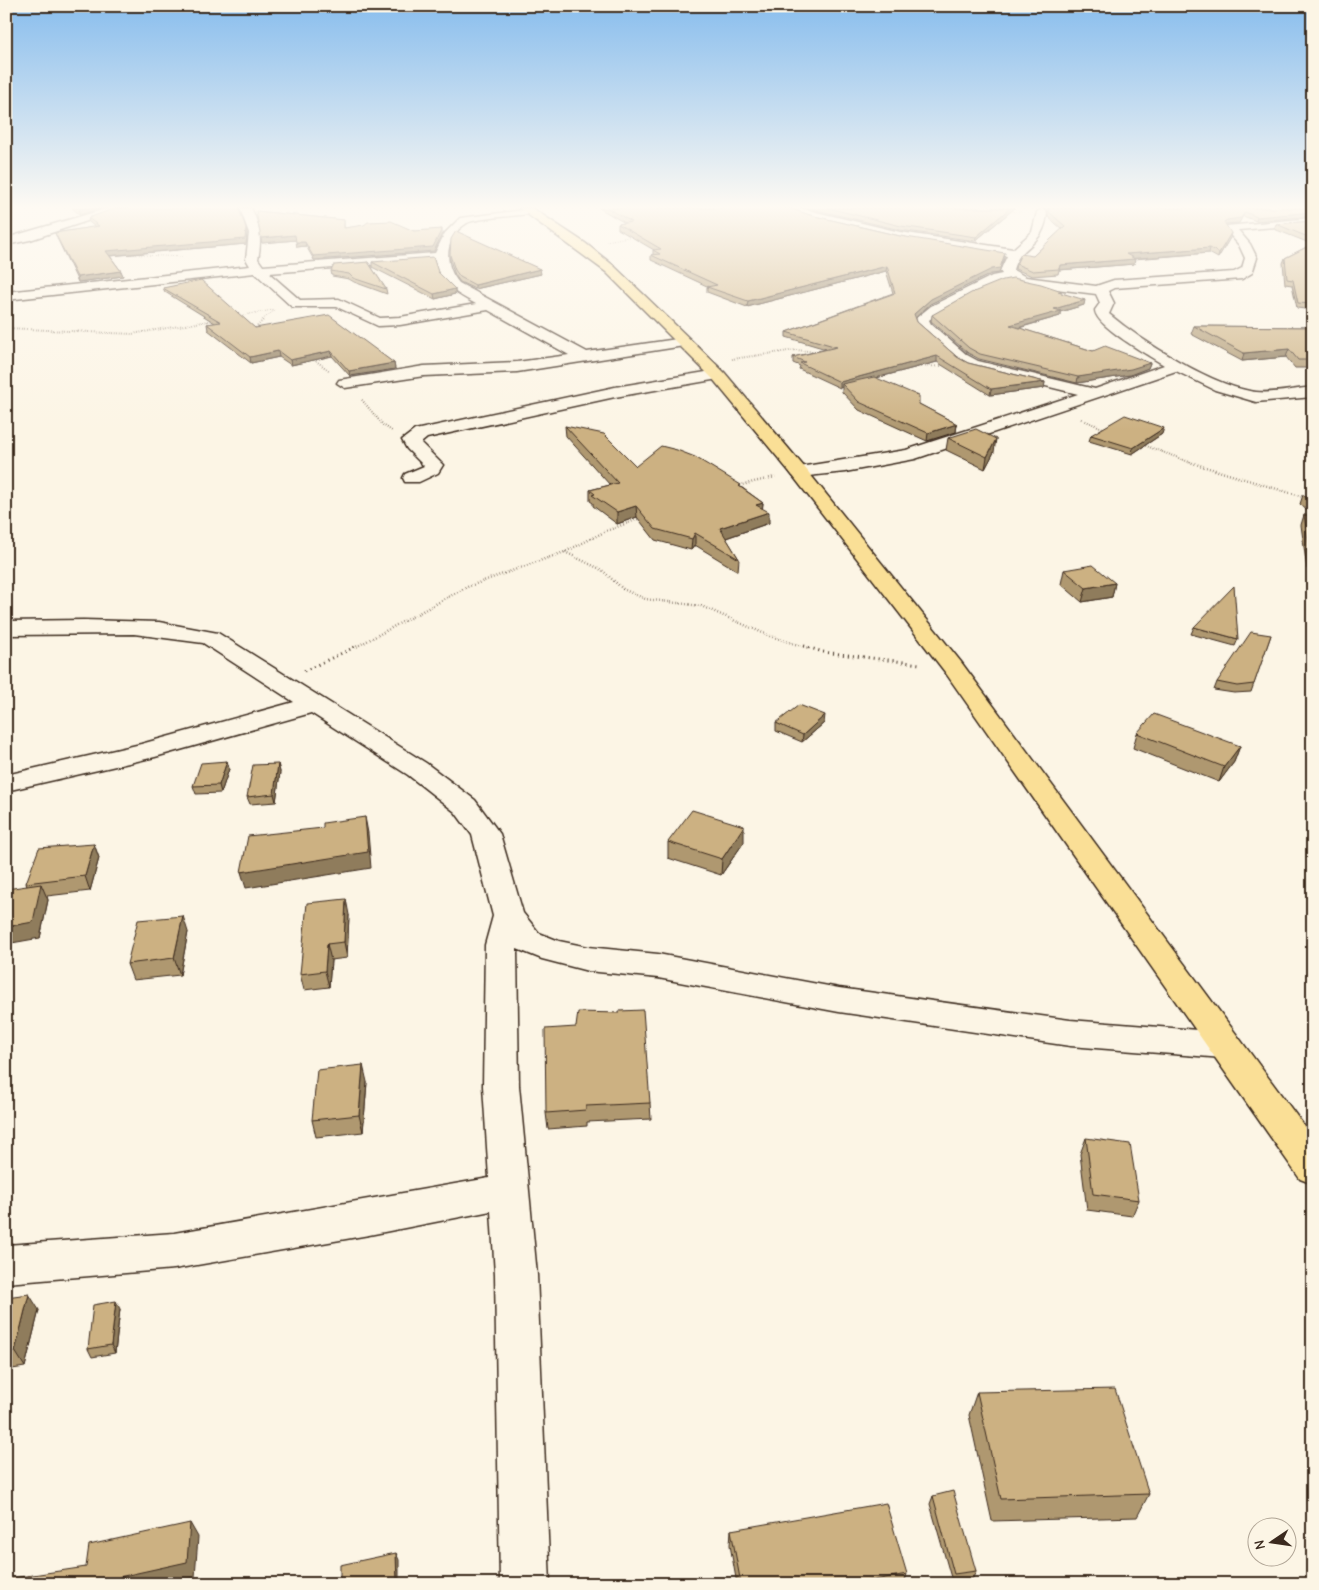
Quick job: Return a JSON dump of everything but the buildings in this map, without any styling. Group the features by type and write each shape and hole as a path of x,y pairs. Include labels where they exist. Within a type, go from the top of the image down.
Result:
{"highway":[{"path":"623,282 712,369 799,472 953,667 1313,1168"}],"street":[{"path":"6,296 80,290 137,282"},
{"path":"272,282 291,300 304,304 339,303 378,322 400,321 492,306"},
{"path":"450,282 585,357"},
{"path":"990,282 922,318 924,326 962,358 973,364 1096,394"},
{"path":"1032,282 1101,291"},
{"path":"1101,291 1102,287 1114,284 1142,282"},
{"path":"1101,291 1107,303 1102,310 1102,315 1109,322 1128,336 1178,365 1231,391 1256,397 1313,392"},
{"path":"345,384 424,371 517,367 684,342"},
{"path":"799,472 845,467 909,455 1178,365"},
{"path":"412,478 432,469 434,465 413,445 411,440 421,434 712,369"},
{"path":"6,628 102,626 178,630 210,638 417,769 465,806 486,834 508,916 528,941 553,951 588,959 658,966 839,1000 1070,1033 1223,1045"},
{"path":"6,783 146,752 316,704"},
{"path":"508,916 501,944 501,1067 516,1275 525,1584"},
{"path":"6,1264 174,1251 369,1218 509,1191"}],"path":[{"path":"230,317 304,304"},
{"path":"6,328 132,334 222,318"},
{"path":"712,369 787,351 824,353"},
{"path":"907,367 973,364"},
{"path":"1052,408 1108,430"},
{"path":"1134,441 1209,469 1313,500"},
{"path":"736,486 799,472"},
{"path":"280,681 380,636 468,587 564,552 606,531 641,518"},
{"path":"564,552 602,570 624,589 645,599 701,606 770,636 823,652 902,663 953,667"}]}
